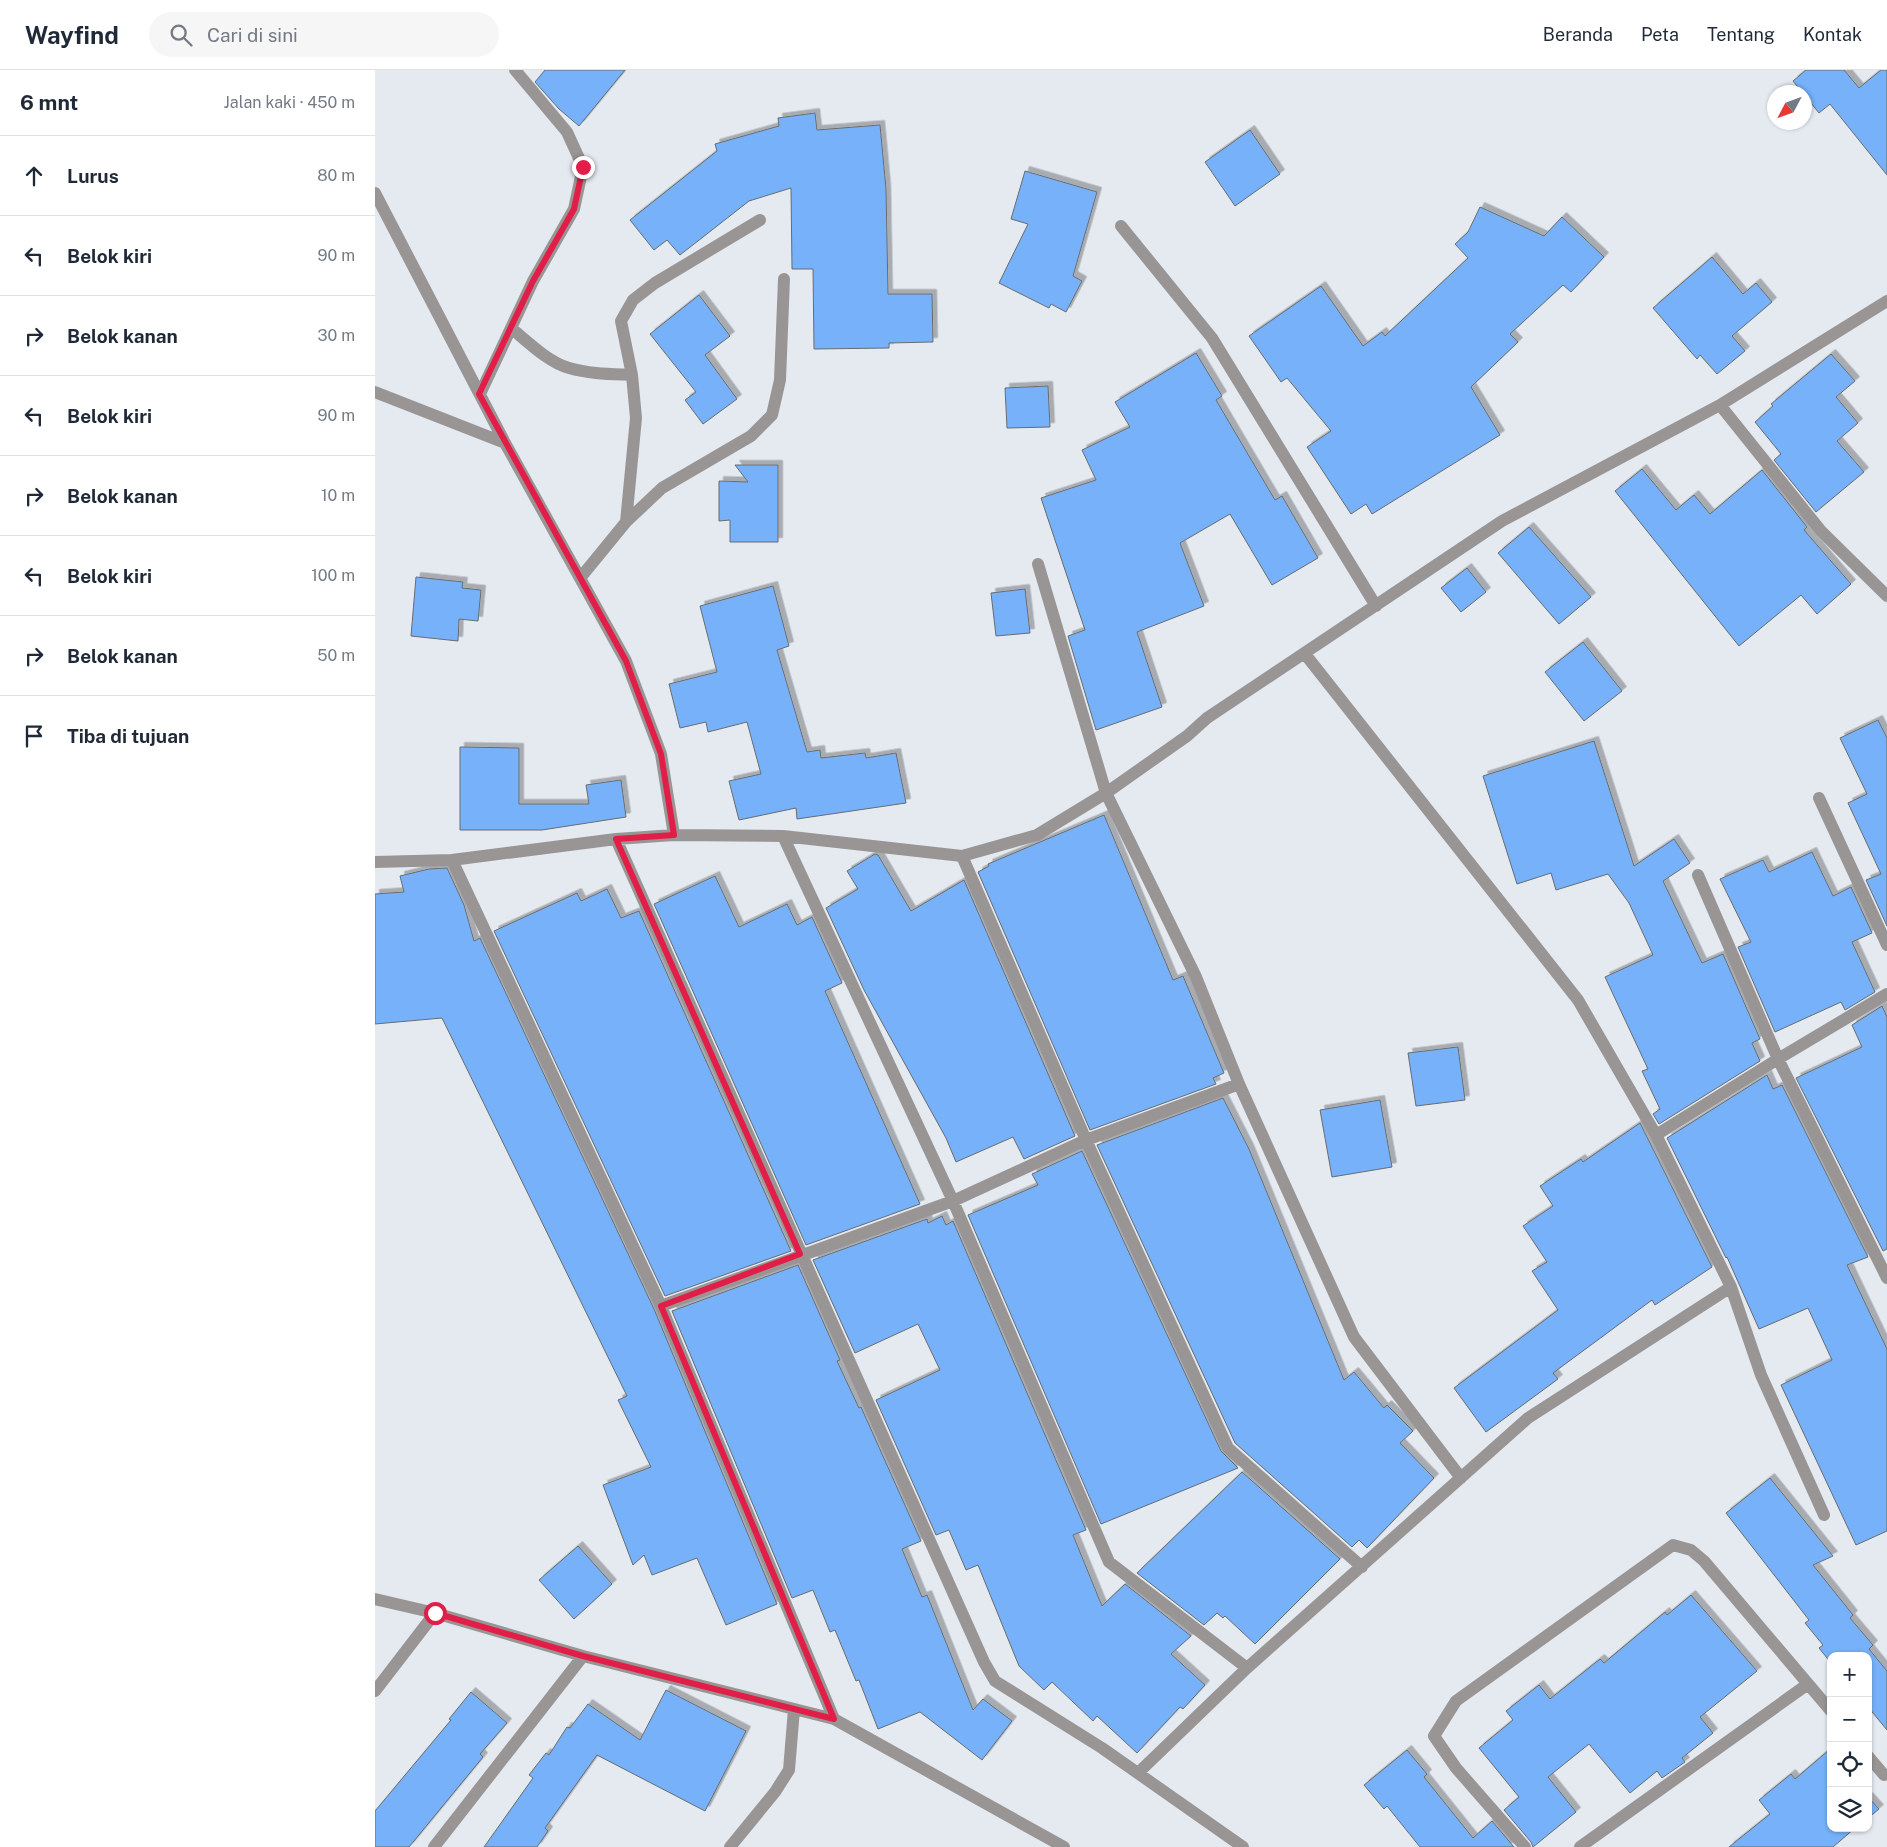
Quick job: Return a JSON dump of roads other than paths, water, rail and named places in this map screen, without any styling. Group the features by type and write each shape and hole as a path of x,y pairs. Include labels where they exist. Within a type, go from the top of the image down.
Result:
{"street":[{"path":"479,394 551,247 574,209 583,167 567,132 515,70"},
{"path":"375,193 505,443 626,661 661,754 674,835"},
{"path":"626,522 636,418 632,375 621,321 633,300 655,283 760,220"},
{"path":"1121,226 1211,338 1376,606"},
{"path":"581,577 626,522 663,488 751,436 772,415 780,380 784,278"},
{"path":"375,862 452,860 616,839 674,835 783,836 962,856 1037,835 1106,793 1187,736 1207,718 1502,521 1719,405 1887,301"},
{"path":"511,328 540,352 568,368 598,374 632,375"},
{"path":"375,392 505,443"},
{"path":"1719,405 1821,531 1887,596"},
{"path":"1038,564 1106,793 1196,977 1239,1084 1354,1337 1461,1478"},
{"path":"1305,654 1577,1000 1656,1135 1731,1287 1761,1375 1823,1516"},
{"path":"1819,798 1887,945"},
{"path":"783,836 953,1201 1109,1562 1247,1668"},
{"path":"616,839 800,1254 984,1662 995,1681 1102,1748 1243,1847"},
{"path":"962,856 1087,1140 1228,1448 1362,1567"},
{"path":"452,860 661,1306 834,1719"},
{"path":"1698,875 1778,1058 1887,1278"},
{"path":"1656,1135 1778,1058 1887,994"},
{"path":"661,1306 800,1254 953,1201 1087,1140 1239,1084"},
{"path":"1138,1773 1247,1668 1528,1418 1731,1287"},
{"path":"1525,1847 1456,1768 1435,1736 1456,1701 1673,1545 1691,1550 1705,1561 1827,1706"},
{"path":"375,1599 435,1613 583,1656 834,1719 1064,1847"},
{"path":"375,1691 435,1613"},
{"path":"434,1847 583,1656"},
{"path":"1580,1847 1808,1684"},
{"path":"730,1847 775,1792 789,1770 794,1709"},
{"path":"1872,1761 1884,1775"}]}
